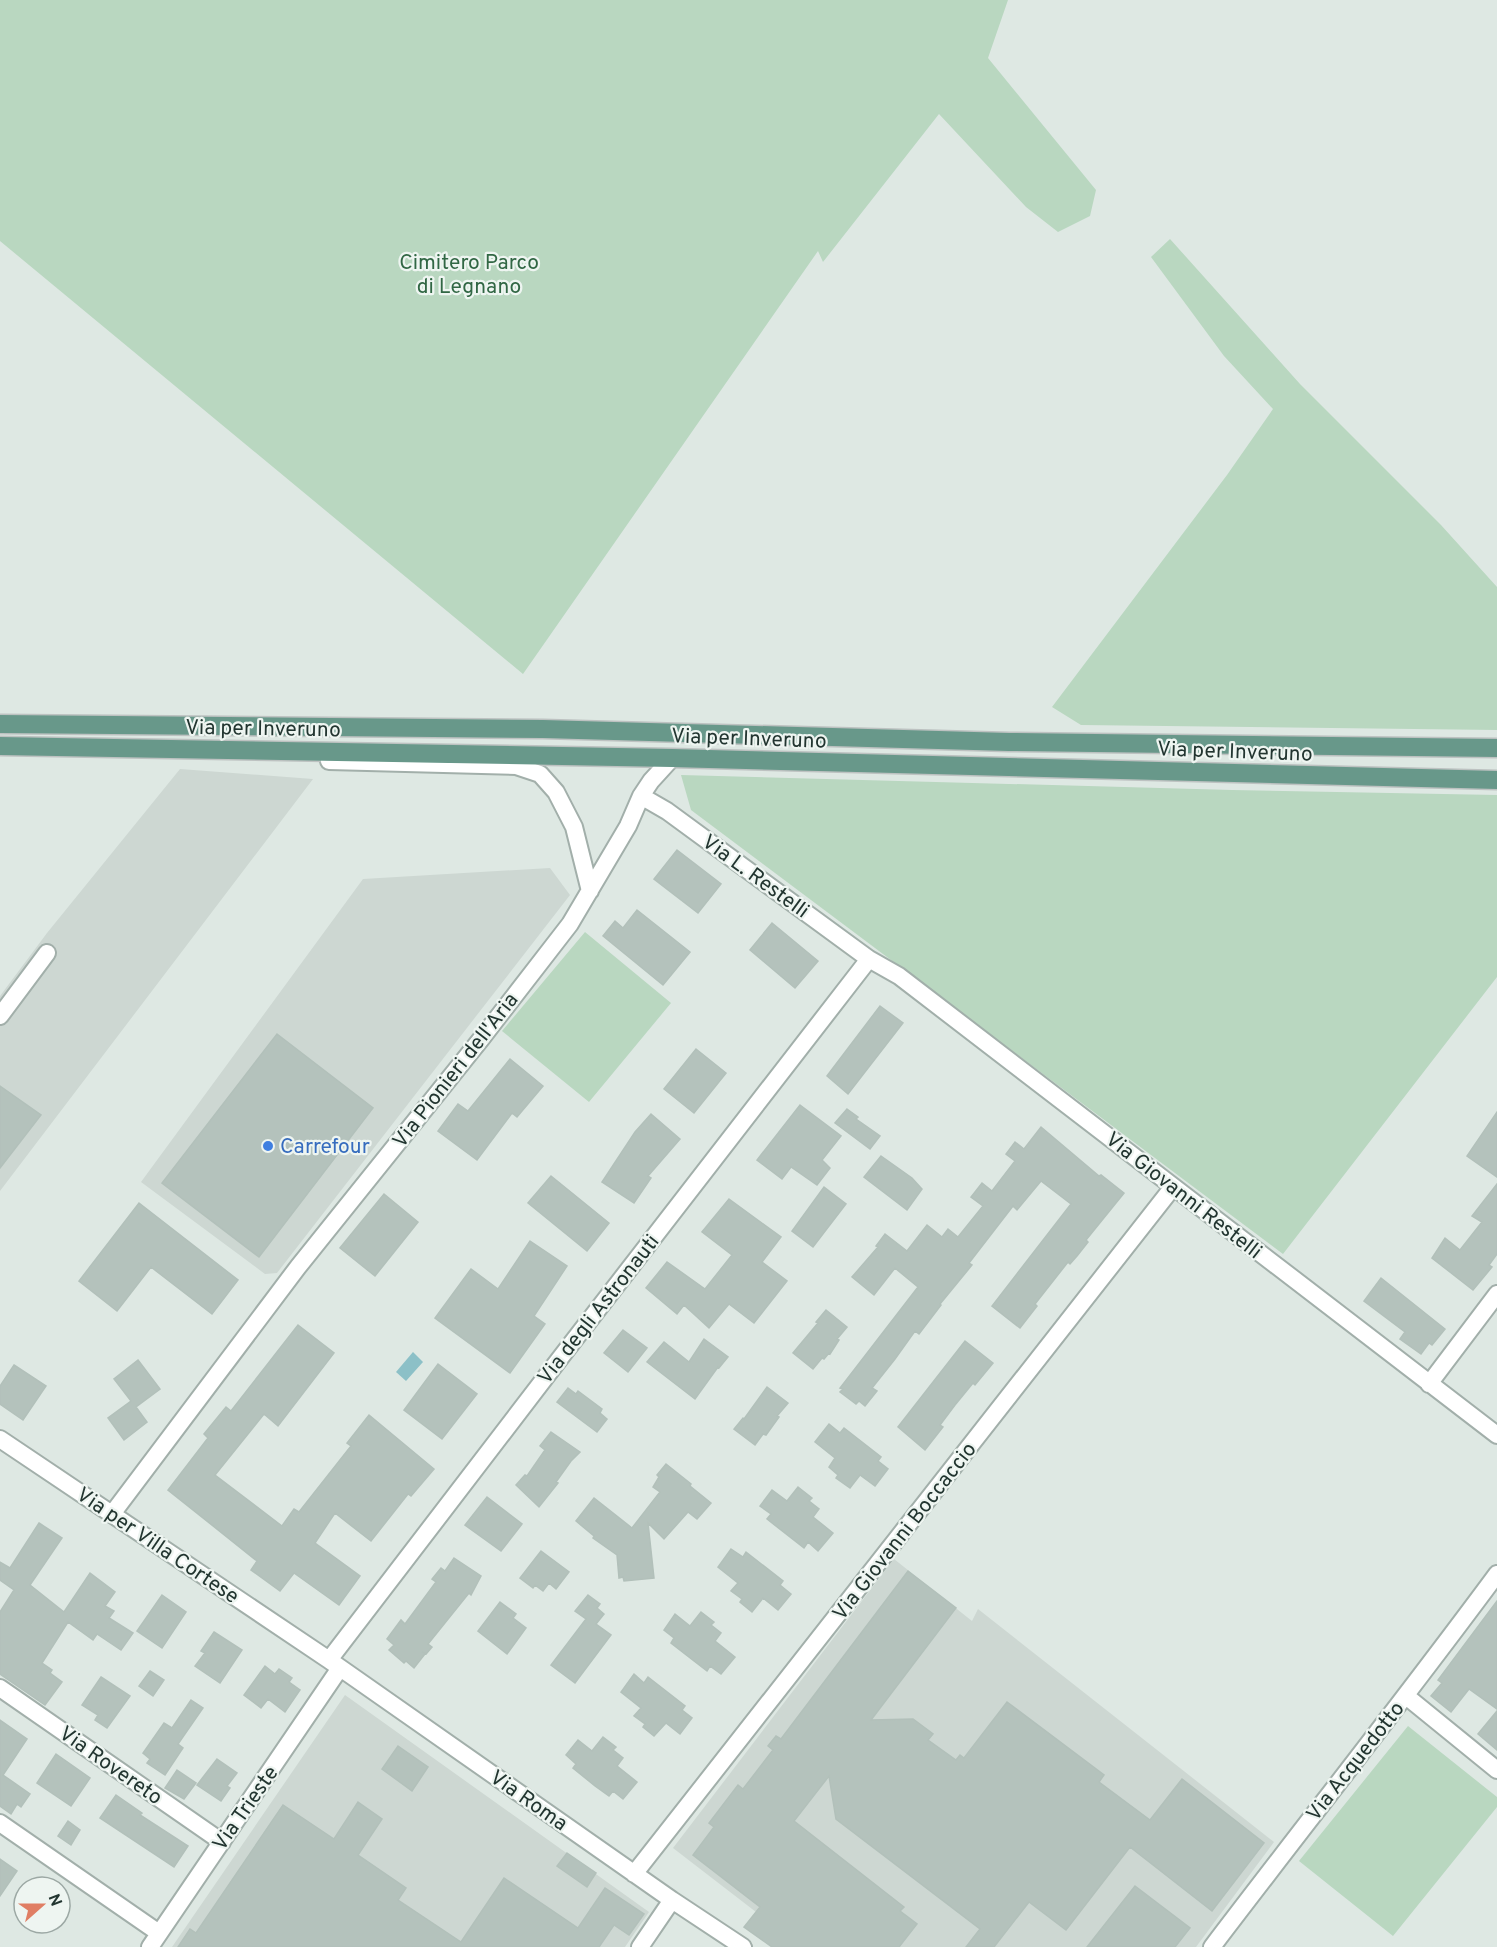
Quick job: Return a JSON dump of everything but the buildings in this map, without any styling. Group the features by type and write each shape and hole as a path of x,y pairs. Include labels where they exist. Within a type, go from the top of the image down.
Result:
{"main road":[{"name":"Via per Inveruno","path":"0,724 554,729 997,742 1497,748"},
{"name":"Via per Inveruno","path":"0,746 672,758 1497,780"}],"street":[{"path":"176,749 215,757 516,766 540,774 556,792 574,827 590,891"},
{"name":"Via Pionieri dell'Aria","path":"112,1514 298,1267 481,1039 562,933 628,826 641,796 672,758"},
{"name":"Via L. Restelli","path":"641,796 668,811 869,959"},
{"path":"0,1016 47,953"},
{"name":"Via Giovanni Restelli","path":"869,959 899,976 1497,1435"},
{"name":"Via degli Astronauti","path":"329,1660 869,959"},
{"name":"Via Giovanni Boccaccio","path":"634,1874 1173,1186"},
{"path":"1429,1384 1497,1294"},
{"name":"Via per Villa Cortese","path":"0,1439 329,1660"},
{"name":"Via Acquedotto","path":"1212,1947 1497,1574"},
{"name":"Via Trieste","path":"155,1940 332,1681 329,1660"},
{"name":"Via Roma","path":"329,1660 634,1874 743,1947"},
{"name":"Via Rovereto","path":"0,1688 222,1842"},
{"path":"1406,1696 1497,1770"},
{"path":"0,1823 155,1940"},
{"path":"640,1947 672,1900"}],"shaded area":[{"path":"180,769 313,779 0,1191 0,996 47,933"},
{"path":"550,868 570,895 277,1273 265,1274 141,1182 363,879"},
{"path":"894,1559 972,1621 978,1609 1274,1842 1196,1947 772,1947 744,1927 756,1912 673,1848"},
{"path":"345,1695 649,1912 625,1947 172,1947"}],"green space":[{"name":"Cimitero Parco di Legnano","path":"0,0 1008,0 988,58 1096,190 1090,216 1058,232 1026,207 939,114 823,262 818,251 523,674 0,241"},
{"path":"1170,239 1300,384 1441,525 1497,587 1497,730 1081,725 1052,707 1227,475 1273,409 1224,356 1151,257"},
{"path":"681,775 1497,795 1497,977 1283,1254 691,810"},
{"path":"585,932 671,1003 589,1102 502,1031"},
{"path":"1408,1726 1497,1797 1497,1807 1393,1936 1299,1861"}],"water":[{"path":"413,1352 423,1362 406,1381 396,1372"}],"place":[{"name":"Carrefour","path":"268,1146"}]}
